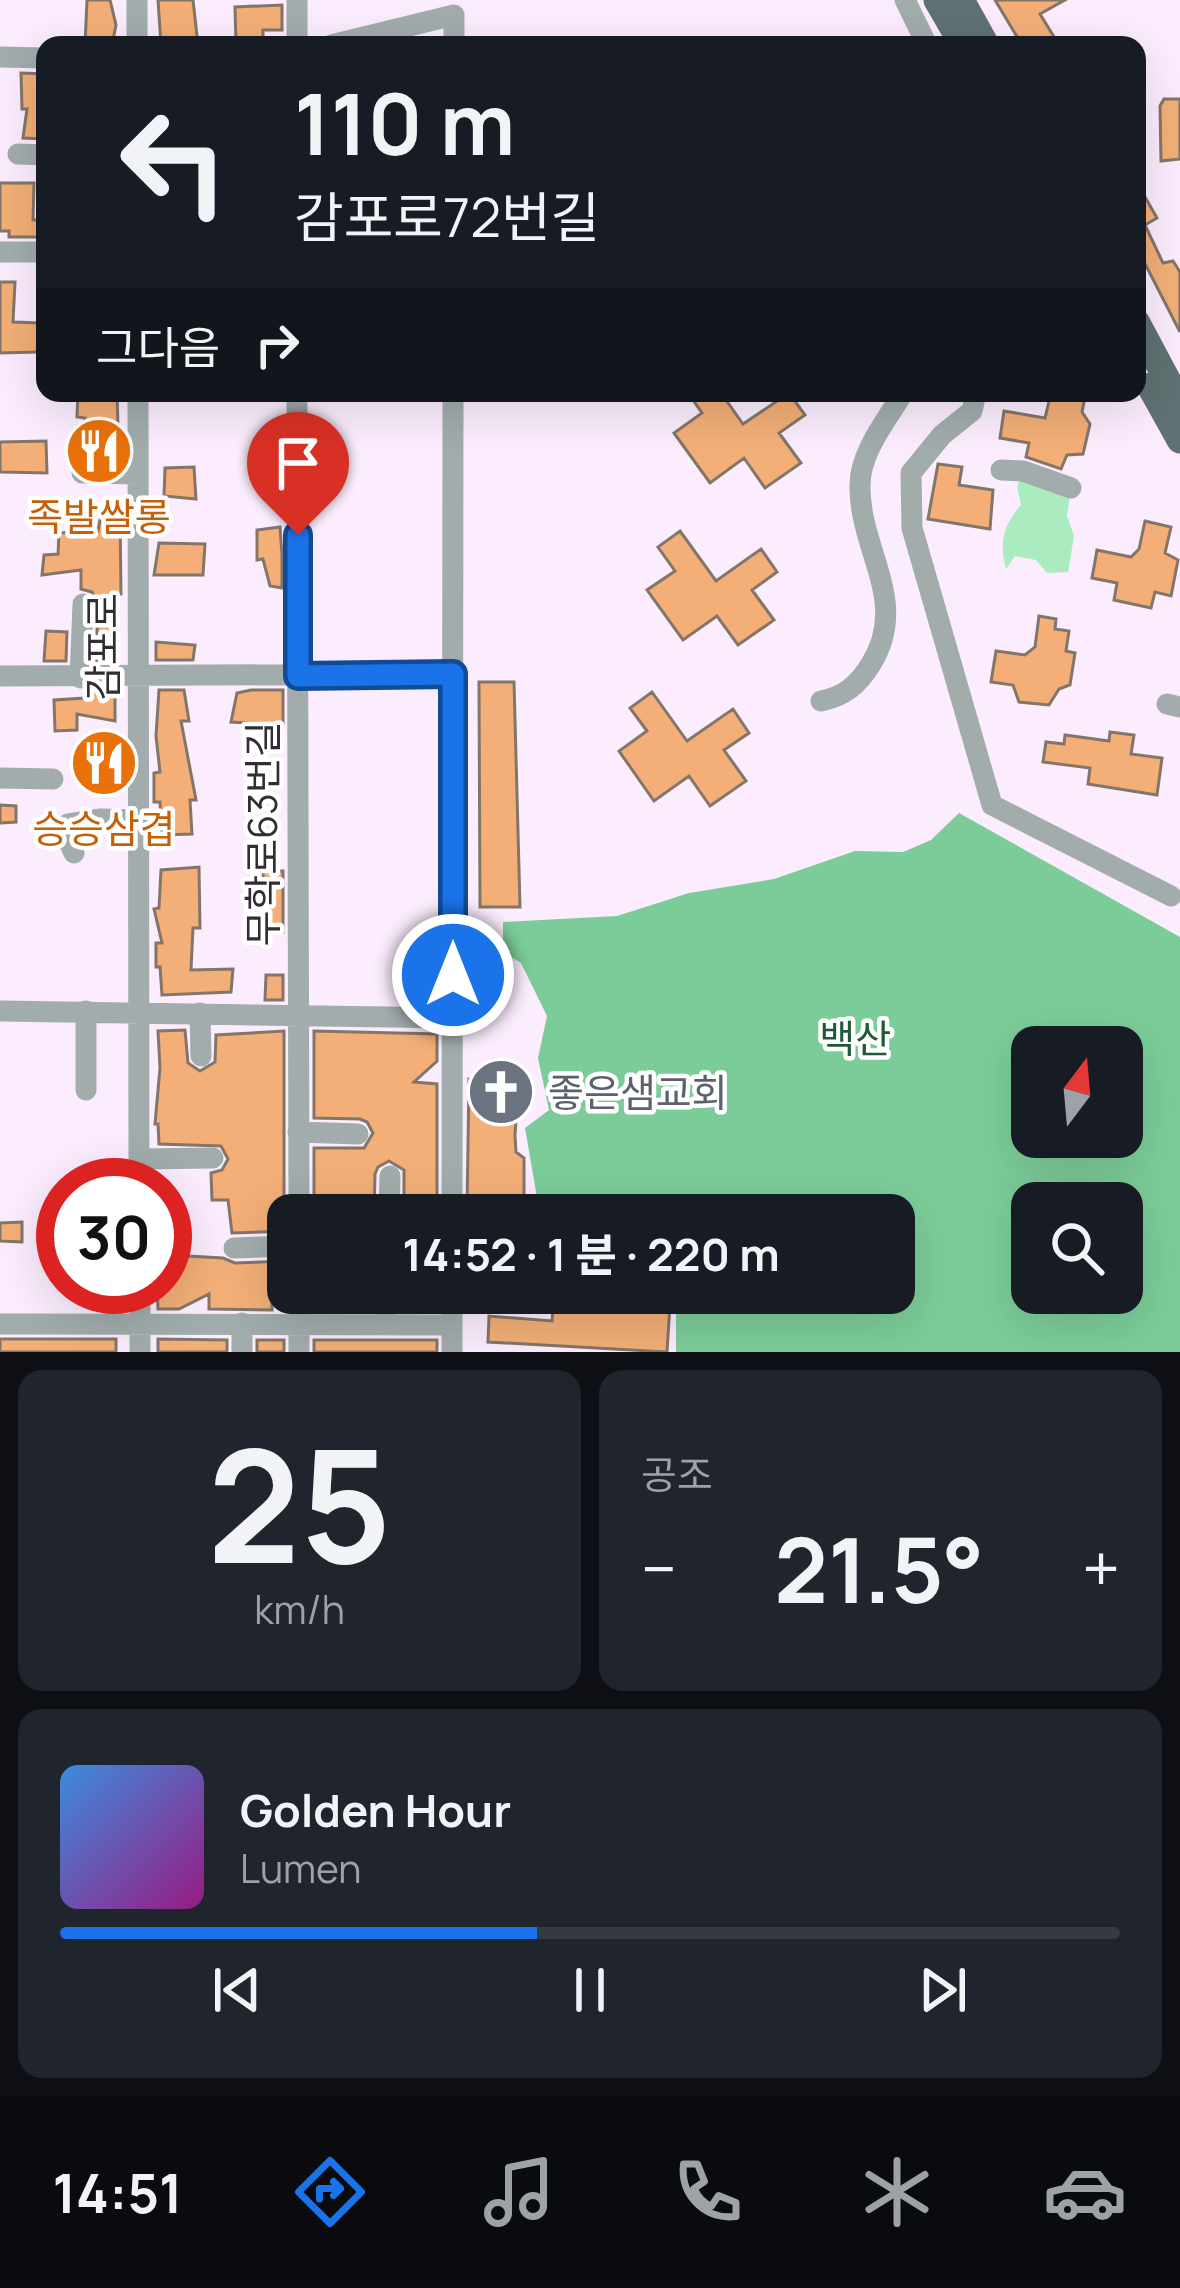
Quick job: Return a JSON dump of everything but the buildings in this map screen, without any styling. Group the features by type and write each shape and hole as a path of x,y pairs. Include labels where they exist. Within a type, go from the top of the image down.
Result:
{"main road":[{"path":"937,0 958,36"},
{"path":"961,0 981,36"},
{"path":"1146,340 1180,404"},
{"path":"1146,378 1180,440"}],"street":[{"path":"137,0 137,36"},
{"path":"297,0 297,36"},
{"path":"905,0 923,36"},
{"path":"369,36 454,15 454,36"},
{"path":"0,57 36,58"},
{"path":"18,154 36,155"},
{"path":"0,252 36,252"},
{"name":"감포로","path":"138,402 140,1158"},
{"name":"무학로63번길","path":"297,402 299,1194"},
{"path":"452,1194 453,402"},
{"path":"821,701 843,697 863,677 889,619 870,548 860,483 867,453 898,402"},
{"path":"974,402 972,411 941,435 911,472 912,528 992,805 1171,896"},
{"path":"1001,470 1071,488"},
{"path":"82,473 138,473"},
{"path":"80,678 83,604"},
{"path":"0,676 453,674"},
{"path":"0,778 53,778"},
{"path":"74,853 68,824 139,820"},
{"path":"0,1011 452,1018"},
{"path":"86,1011 86,1090"},
{"path":"200,1013 201,1056"},
{"path":"298,1132 358,1133"},
{"path":"192,1158 213,1158"},
{"path":"390,1176 390,1194"},
{"path":"233,1248 267,1247"},
{"path":"140,1314 140,1352"},
{"path":"299,1314 299,1352"},
{"path":"385,1314 385,1324"},
{"path":"452,1314 452,1352"},
{"path":"242,1323 242,1352"},
{"path":"0,1324 452,1324"}],"green space":[{"path":"1023,471 1071,488 1067,516 1074,536 1068,572 1047,573 1036,560 1015,556 1006,569 1004,535 1021,505 1017,487"},
{"name":"백산","path":"959,813 1180,937 1180,1352 676,1352 676,1314 915,1314 915,1194 536,1194 525,1128 549,1110 538,1058 547,1016 521,963 503,952 503,922 617,916 689,893 774,879 855,851 903,852 931,840"}],"place":[{"name":"족발쌀롱","path":"99,451"},
{"name":"승승삼겹","path":"104,763"},
{"name":"좋은샘교회","path":"501,1092"}],"route":[{"path":"298,535 298,676 453,674 453,975"}]}
